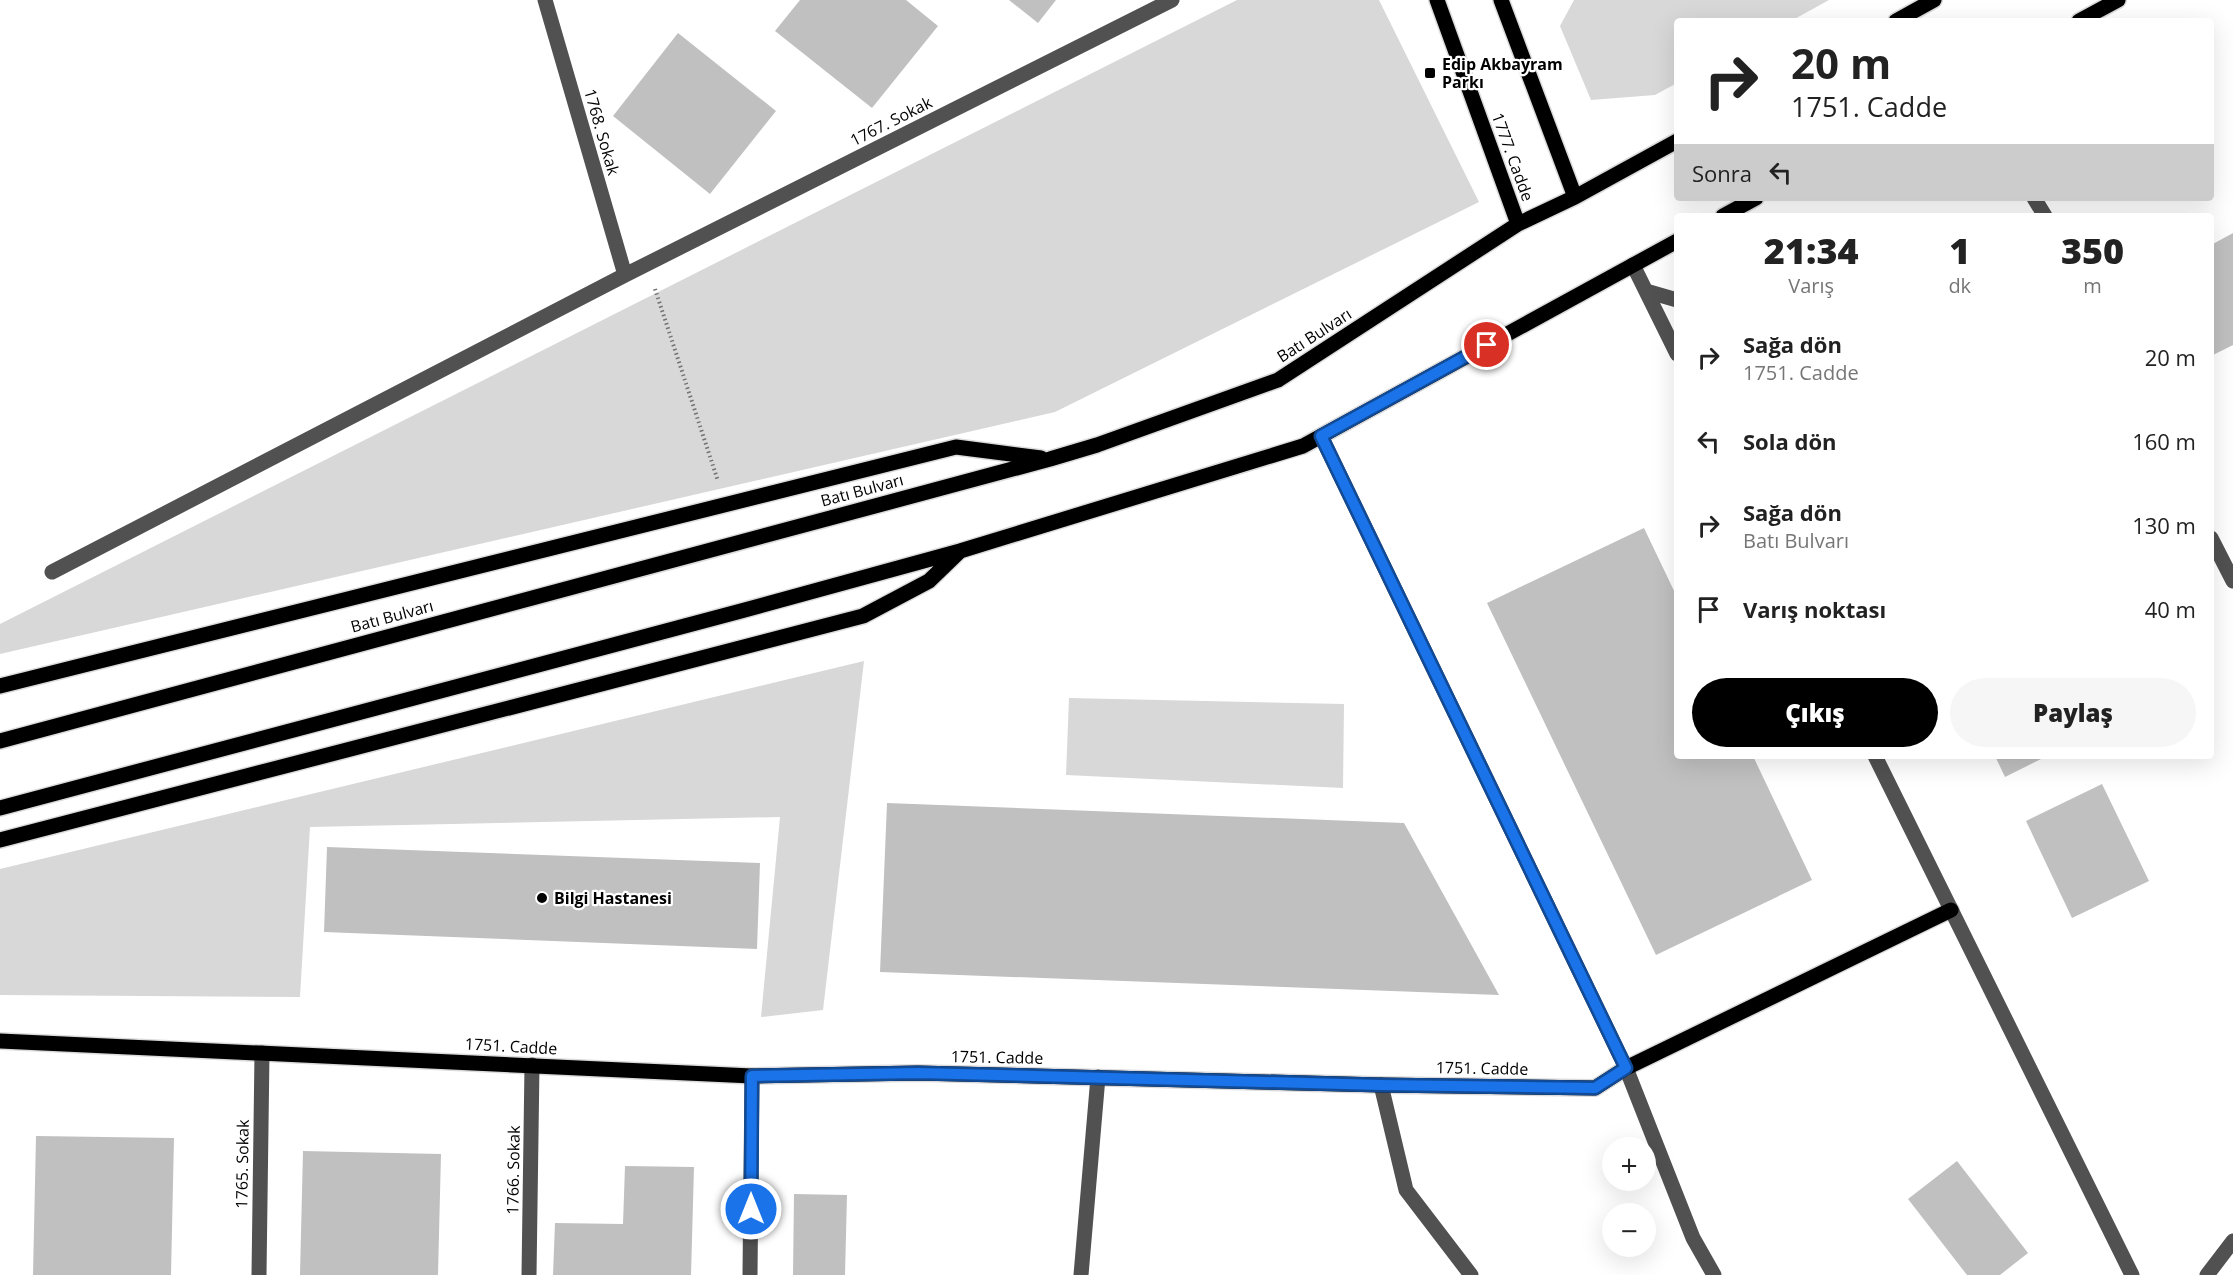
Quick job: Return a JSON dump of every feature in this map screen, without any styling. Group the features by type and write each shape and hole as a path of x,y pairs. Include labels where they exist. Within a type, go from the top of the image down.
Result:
{"main road":[{"name":"1777. Cadde","path":"1437,0 1518,224"},
{"path":"1501,0 1575,196"},
{"path":"1901,18 1934,0"},
{"path":"2085,18 2118,0"},
{"name":"Batı Bulvarı","path":"0,741 1097,445 1278,380 1518,224 1674,143"},
{"path":"1728,213 1750,201"},
{"path":"0,808 960,551 1303,446 1674,243"},
{"path":"0,686 956,447 1050,459"},
{"path":"0,840 863,616 929,581 960,551"},
{"name":"1751. Cadde","path":"0,1041 752,1076 918,1073 1595,1088 1626,1068 1951,910"}],"street":[{"name":"1768. Sokak","path":"545,0 625,275"},
{"name":"1767. Sokak","path":"52,572 646,264 1172,0"},
{"path":"1633,265 1674,348"},
{"path":"1646,291 1674,299"},
{"path":"1321,436 1626,1068 1693,1238 1714,1275"},
{"path":"2214,544 2233,581"},
{"path":"1876,759 2132,1275"},
{"name":"1765. Sokak","path":"259,1275 262,1053"},
{"name":"1766. Sokak","path":"529,1275 532,1065"},
{"path":"750,1275 752,1076"},
{"path":"1081,1275 1098,1077"},
{"path":"1381,1085 1406,1190 1471,1275"},
{"path":"2207,1275 2233,1241"}],"path":[{"path":"646,264 726,504"}],"shaded area":[{"path":"1237,0 1379,0 1479,202 1055,412 0,654 0,624"},
{"path":"1574,0 1829,0 1796,18 1674,18 1674,85 1655,95 1591,100 1560,26"},
{"path":"864,661 823,1010 761,1017 780,817 310,827 300,997 0,995 0,869"},
{"path":"1069,698 1344,704 1343,788 1066,775"}],"building":[{"path":"800,0 906,0 938,26 872,108 775,31"},
{"path":"1009,0 1056,0 1038,23"},
{"path":"678,33 776,111 710,194 613,116"},
{"path":"2233,233 2233,345 2214,354 2214,243"},
{"path":"1644,528 1674,591 1674,759 1754,759 1812,880 1656,955 1487,603"},
{"path":"1996,759 2041,759 2005,777"},
{"path":"2102,784 2149,881 2072,918 2026,821"},
{"path":"887,803 1404,823 1499,995 880,972"},
{"name":"Bilgi Hastanesi","path":"327,847 760,863 757,949 324,932"},
{"path":"36,1136 174,1138 171,1275 33,1275"},
{"path":"303,1151 441,1154 438,1275 300,1275"},
{"path":"1957,1161 2028,1253 2000,1275 1967,1275 1908,1199"},
{"path":"625,1166 694,1167 691,1275 553,1275 555,1223 623,1224"},
{"path":"794,1194 847,1195 845,1275 793,1275"}],"place":[{"name":"Edip Akbayram Parkı","path":"1430,73"},
{"name":"Bilgi Hastanesi","path":"542,898"}],"route":[{"path":"751,1209 752,1076 918,1073 1595,1088 1626,1068 1321,436 1487,345"}]}
